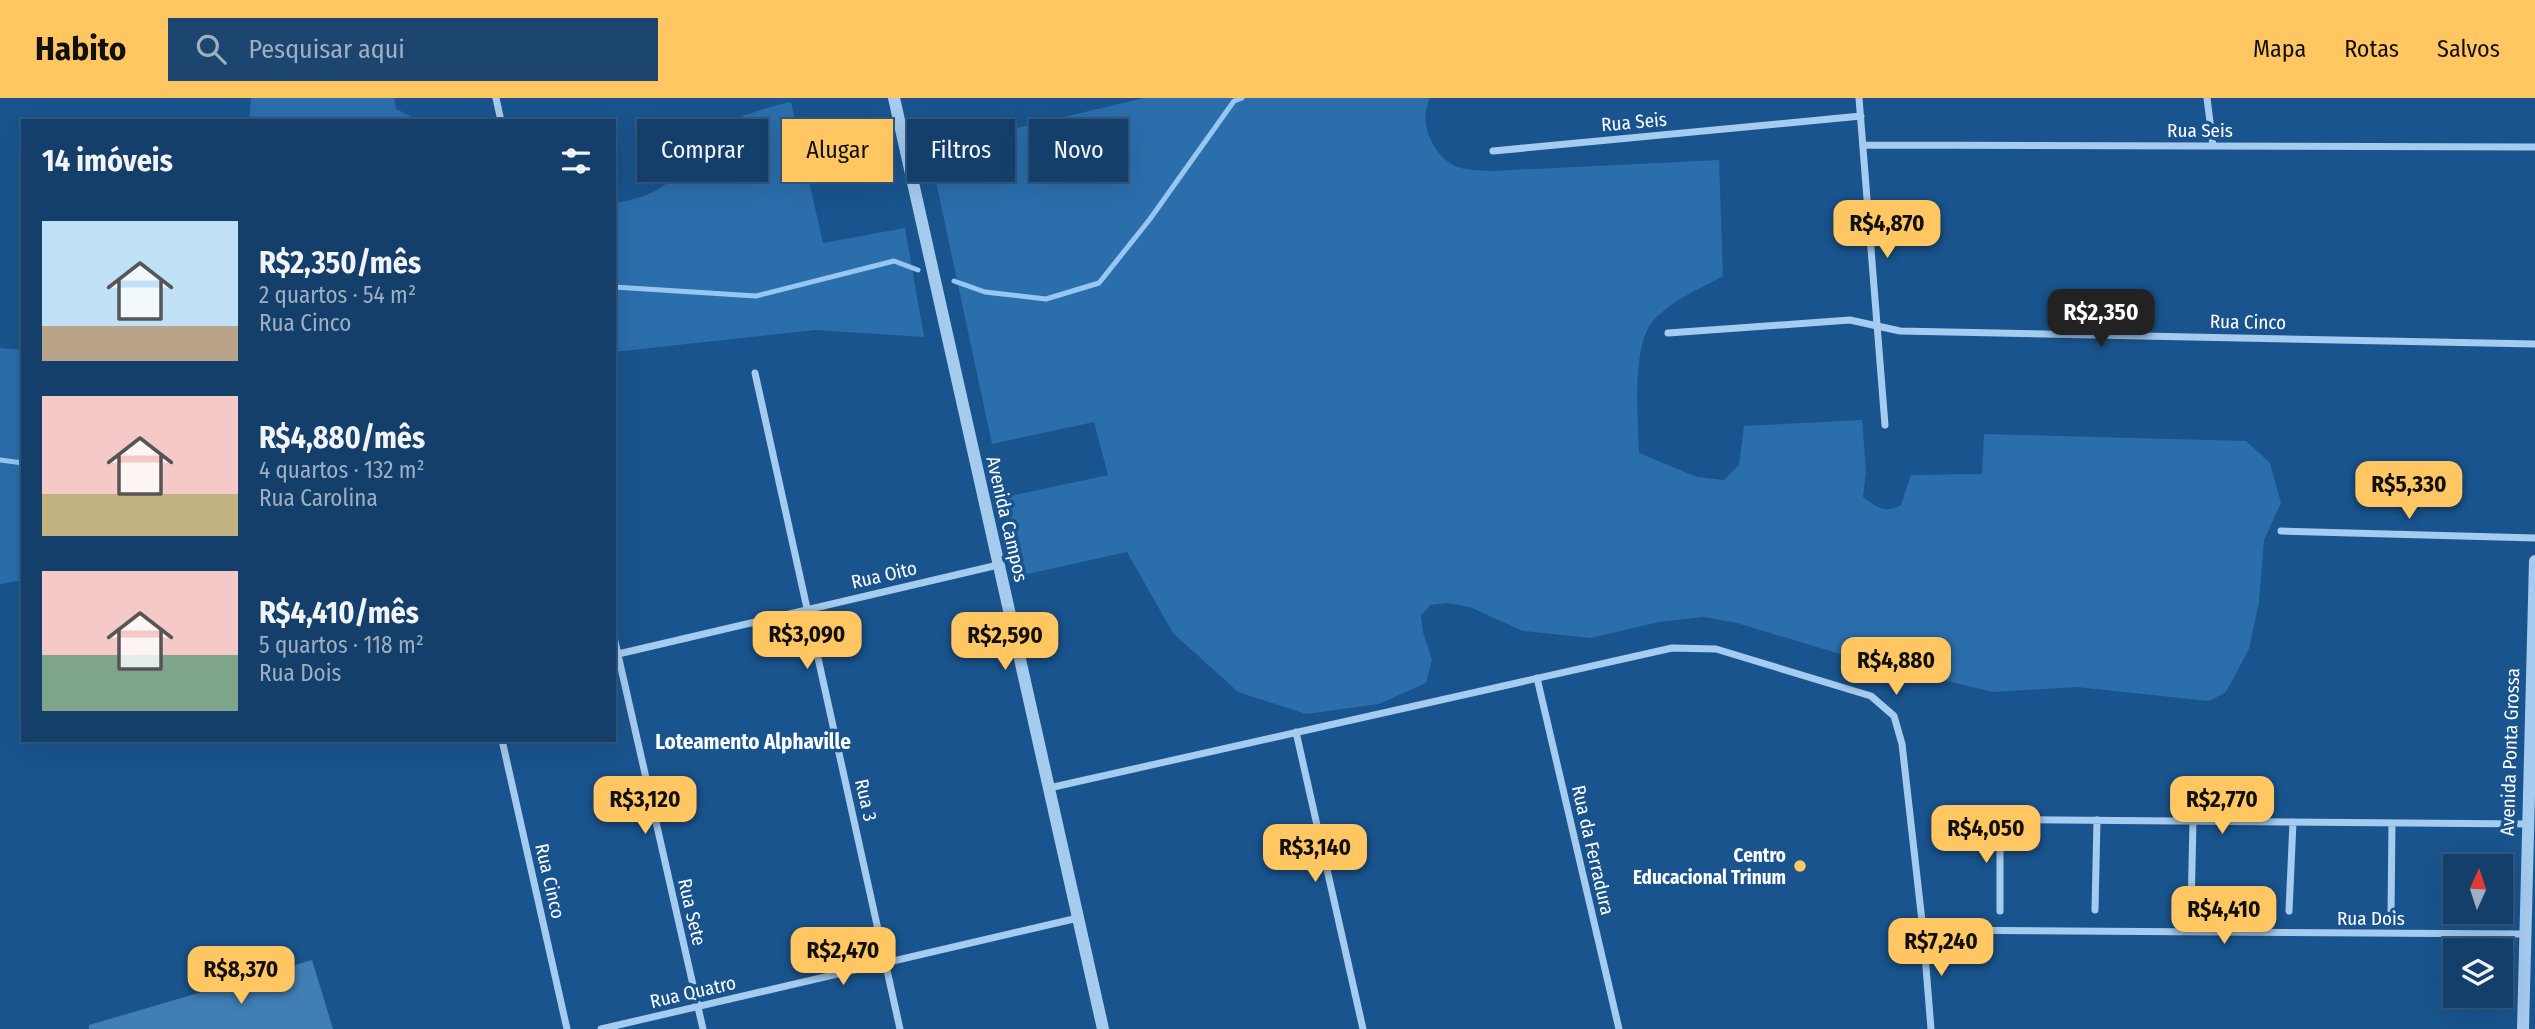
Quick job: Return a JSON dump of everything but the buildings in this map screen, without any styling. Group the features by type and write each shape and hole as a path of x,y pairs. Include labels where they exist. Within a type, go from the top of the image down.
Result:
{"street":[{"path":"496,98 501,119"},
{"name":"Avenida Campos","path":"894,98 1103,1029"},
{"path":"1859,98 1885,425"},
{"path":"2207,98 2213,146"},
{"name":"Rua Seis","path":"1493,151 1861,116"},
{"name":"Rua Seis","path":"1864,145 2535,148"},
{"name":"Rua Cinco","path":"1668,333 1850,320 1900,331 2535,344"},
{"name":"Rua 3","path":"755,373 901,1029"},
{"path":"2281,531 2535,538"},
{"name":"Avenida Ponta Grossa","path":"2523,1029 2535,561"},
{"name":"Rua Oito","path":"616,655 998,565"},
{"path":"1049,788 1671,648 1716,649 1858,692 1884,704 1894,716 1902,744 1931,1029"},
{"name":"Rua Sete","path":"616,655 703,1029"},
{"name":"Rua da Ferradura","path":"1537,678 1619,1029"},
{"path":"1296,732 1363,1029"},
{"name":"Rua Cinco","path":"502,742 567,1029"},
{"path":"1955,819 2527,824"},
{"path":"2000,820 2000,911"},
{"path":"2095,910 2097,820"},
{"path":"2191,911 2193,821"},
{"path":"2289,911 2293,822"},
{"path":"2391,913 2392,823"},
{"name":"Rua Quatro","path":"601,1029 1078,918"},
{"name":"Rua Dois","path":"1923,930 2525,934"}],"shaded area":[{"path":"251,98 394,98 396,109 417,119 249,119"},
{"path":"1144,98 1430,98 1425,116 1433,144 1445,159 1462,168 1492,171 1719,160 1723,276 1669,307 1654,320 1647,331 1639,364 1639,453 1697,477 1724,480 1739,465 1744,426 1862,420 1866,471 1863,497 1877,506 1890,509 1901,505 1911,475 1982,474 1984,434 2246,441 2270,463 2281,503 2264,540 2259,602 2249,649 2226,692 2209,701 2077,687 1993,692 1863,661 1737,623 1704,617 1659,622 1591,638 1523,631 1470,607 1447,603 1430,605 1421,616 1432,660 1426,683 1379,704 1306,714 1238,692 1173,633 1127,552 1019,576 1001,498 1108,475 1094,422 992,444 936,182 1015,182 1015,129 1029,125 1029,182 1128,182 1128,119 1055,119"},
{"path":"791,102 795,119 782,119 782,182 809,182 823,243 905,228 924,337 815,330 616,352 616,203 654,192 668,182 768,182 768,119 736,119"},
{"path":"0,348 21,350 21,580 0,584"}],"waterway":[{"path":"954,281 985,292 1046,299 1099,283 1150,219 1234,101 1242,98"},
{"path":"616,287 756,296 894,261 918,270"},
{"path":"0,460 21,463"}],"place":[{"name":"Centro Educacional Trinum","path":"1800,866"}],"district":[{"name":"Loteamento Alphaville","path":"753,742"}]}
